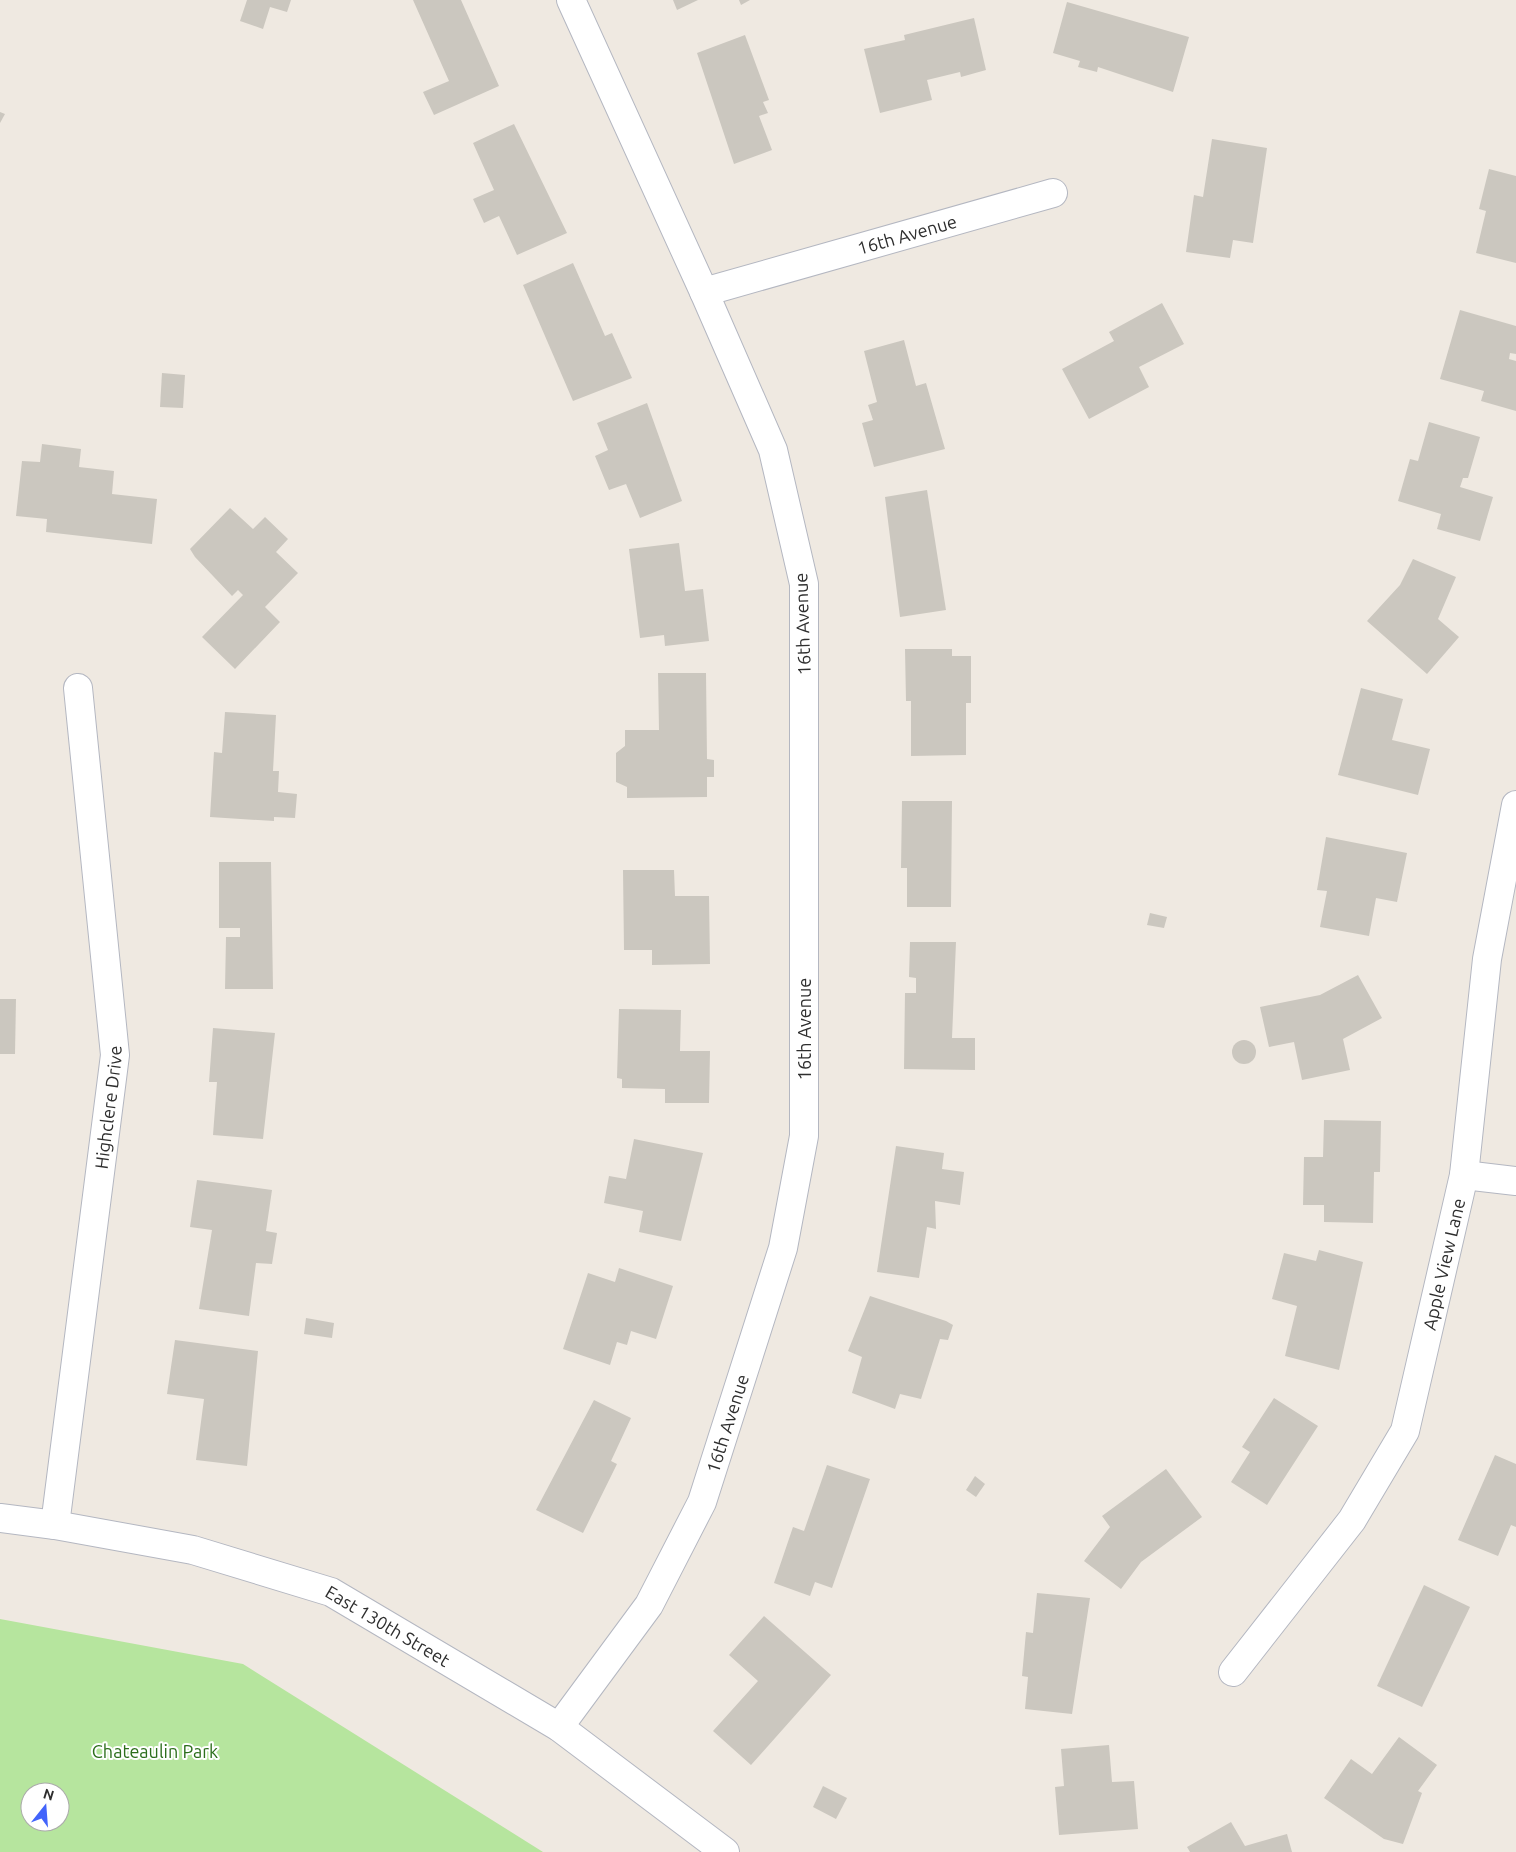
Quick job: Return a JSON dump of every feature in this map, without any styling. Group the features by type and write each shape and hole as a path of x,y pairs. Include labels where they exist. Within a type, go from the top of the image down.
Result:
{"street":[{"name":"16th Avenue","path":"559,1727 649,1605 702,1502 783,1248 804,1136 804,584 773,450 704,292 571,0"},
{"name":"16th Avenue","path":"704,292 1053,193"},
{"name":"Highclere Drive","path":"55,1525 115,1055 78,688"},
{"name":"Apple View Lane","path":"1233,1672 1352,1520 1405,1431 1464,1175 1487,959 1516,804"},
{"path":"1464,1175 1516,1181"},
{"name":"East 130th Street","path":"0,1518 55,1525 193,1550 331,1592 559,1727 725,1852"}],"green space":[{"name":"Chateaulin Park","path":"0,1619 243,1664 543,1852 0,1852"}],"building":[{"path":"247,0 291,0 287,12 270,7 263,29 240,21"},
{"path":"413,0 461,0 499,86 434,115 423,92 449,81"},
{"path":"673,0 698,0 677,10"},
{"path":"739,0 750,0 741,5"},
{"path":"1067,2 1189,37 1173,92 1098,67 1097,72 1078,67 1080,61 1053,53"},
{"path":"974,18 986,70 961,77 960,72 927,80 932,100 880,113 864,49 905,40 904,35"},
{"path":"745,35 769,100 763,102 768,113 759,116 772,150 734,164 697,53"},
{"path":"0,112 5,114 0,123"},
{"path":"514,124 567,233 517,255 499,216 484,223 473,199 494,190 473,143"},
{"path":"1212,139 1267,148 1253,243 1233,240 1230,258 1186,252 1194,195 1203,197"},
{"path":"1489,169 1516,176 1516,263 1476,253 1486,211 1479,209"},
{"path":"573,263 605,336 612,333 632,378 573,401 523,285"},
{"path":"1162,303 1184,344 1139,367 1149,387 1089,419 1062,369 1114,341 1109,332"},
{"path":"1460,310 1516,326 1516,354 1510,353 1509,359 1516,361 1516,411 1481,401 1484,391 1440,379"},
{"path":"904,340 916,386 926,383 945,449 874,467 862,423 873,420 868,405 877,402 864,351"},
{"path":"162,373 185,375 183,408 160,407"},
{"path":"647,403 682,501 640,518 626,484 609,490 595,456 608,450 597,423"},
{"path":"1429,422 1480,437 1468,478 1463,478 1460,487 1493,497 1480,541 1437,529 1441,514 1398,501 1410,459 1418,461"},
{"path":"42,444 81,449 79,467 114,471 112,494 157,499 152,544 46,532 47,519 16,516 22,461 40,462"},
{"path":"927,490 946,610 900,617 885,497"},
{"path":"230,508 253,529 265,517 288,539 276,552 298,573 265,607 280,622 235,669 202,637 243,595 238,590 232,596 195,557 190,549"},
{"path":"679,543 685,591 703,589 709,641 665,646 664,635 640,638 629,549"},
{"path":"1413,559 1456,577 1438,619 1459,637 1427,674 1367,621 1400,585"},
{"path":"905,649 952,649 952,656 971,656 971,703 966,703 966,755 911,756 911,701 906,701"},
{"path":"658,673 706,673 707,759 714,760 714,777 707,777 707,797 627,798 627,787 616,782 616,753 625,746 625,730 659,730"},
{"path":"1361,688 1403,699 1392,740 1430,749 1418,795 1338,775"},
{"path":"225,712 276,715 273,771 279,771 278,792 297,794 295,818 274,817 274,821 210,817 214,752 222,753"},
{"path":"902,801 952,801 951,907 907,907 907,868 901,868"},
{"path":"1326,837 1407,853 1397,902 1376,898 1369,936 1320,927 1327,891 1317,890"},
{"path":"219,862 271,862 273,989 225,989 226,937 240,937 240,928 219,928"},
{"path":"623,870 674,870 675,896 709,896 710,964 652,965 652,950 624,950"},
{"path":"1150,913 1167,917 1164,928 1147,925"},
{"path":"910,942 956,942 952,1038 975,1038 975,1070 904,1069 905,993 916,993 916,978 909,977"},
{"path":"1358,975 1382,1018 1343,1039 1350,1070 1302,1080 1294,1042 1269,1047 1260,1007 1320,995"},
{"path":"0,999 16,999 15,1054 0,1054"},
{"path":"619,1009 681,1010 680,1051 710,1051 709,1103 665,1103 665,1089 622,1088 622,1079 617,1078"},
{"path":"213,1028 275,1033 263,1139 213,1135 217,1082 209,1082"},
{"path":"1239,1040 1249,1040 1256,1047 1256,1057 1249,1064 1239,1064 1232,1057 1232,1047"},
{"path":"1324,1120 1381,1121 1380,1172 1374,1172 1373,1223 1324,1222 1324,1205 1303,1205 1304,1157 1323,1157"},
{"path":"634,1139 703,1153 681,1241 639,1232 643,1211 604,1203 609,1176 626,1179"},
{"path":"896,1146 944,1153 942,1169 964,1172 960,1205 935,1201 936,1229 927,1227 919,1278 877,1272"},
{"path":"197,1180 272,1190 266,1231 277,1233 272,1264 256,1263 249,1316 199,1309 212,1230 190,1227"},
{"path":"1319,1250 1363,1262 1339,1370 1285,1356 1297,1306 1272,1299 1284,1253 1316,1261"},
{"path":"619,1268 673,1286 656,1339 631,1331 627,1345 617,1342 610,1365 563,1349 588,1273 615,1282"},
{"path":"870,1296 953,1325 948,1340 940,1339 921,1399 900,1394 895,1409 852,1393 862,1357 848,1351"},
{"path":"306,1318 334,1323 332,1338 304,1334"},
{"path":"175,1340 258,1351 247,1466 196,1460 204,1399 167,1394"},
{"path":"1274,1398 1318,1426 1267,1505 1231,1482 1250,1452 1242,1447"},
{"path":"594,1400 631,1418 611,1461 617,1464 583,1533 536,1510"},
{"path":"1495,1455 1516,1464 1516,1527 1511,1525 1498,1556 1458,1540"},
{"path":"827,1465 870,1479 832,1588 815,1582 810,1596 774,1583 793,1527 804,1531"},
{"path":"1166,1469 1202,1517 1141,1562 1121,1589 1084,1561 1110,1527 1102,1516"},
{"path":"975,1476 985,1484 976,1497 966,1490"},
{"path":"1424,1585 1470,1607 1422,1707 1377,1686"},
{"path":"1037,1593 1090,1598 1072,1714 1025,1709 1028,1677 1022,1676 1026,1632 1033,1633"},
{"path":"764,1616 831,1675 751,1765 713,1731 758,1681 729,1655"},
{"path":"1399,1737 1437,1765 1418,1791 1422,1793 1403,1844 1384,1839 1324,1798 1351,1759 1372,1774"},
{"path":"1109,1745 1112,1782 1134,1781 1138,1829 1059,1835 1055,1787 1064,1786 1061,1749"},
{"path":"823,1786 847,1798 836,1819 813,1807"},
{"path":"1231,1822 1245,1846 1287,1834 1292,1852 1190,1852 1187,1847"}]}
